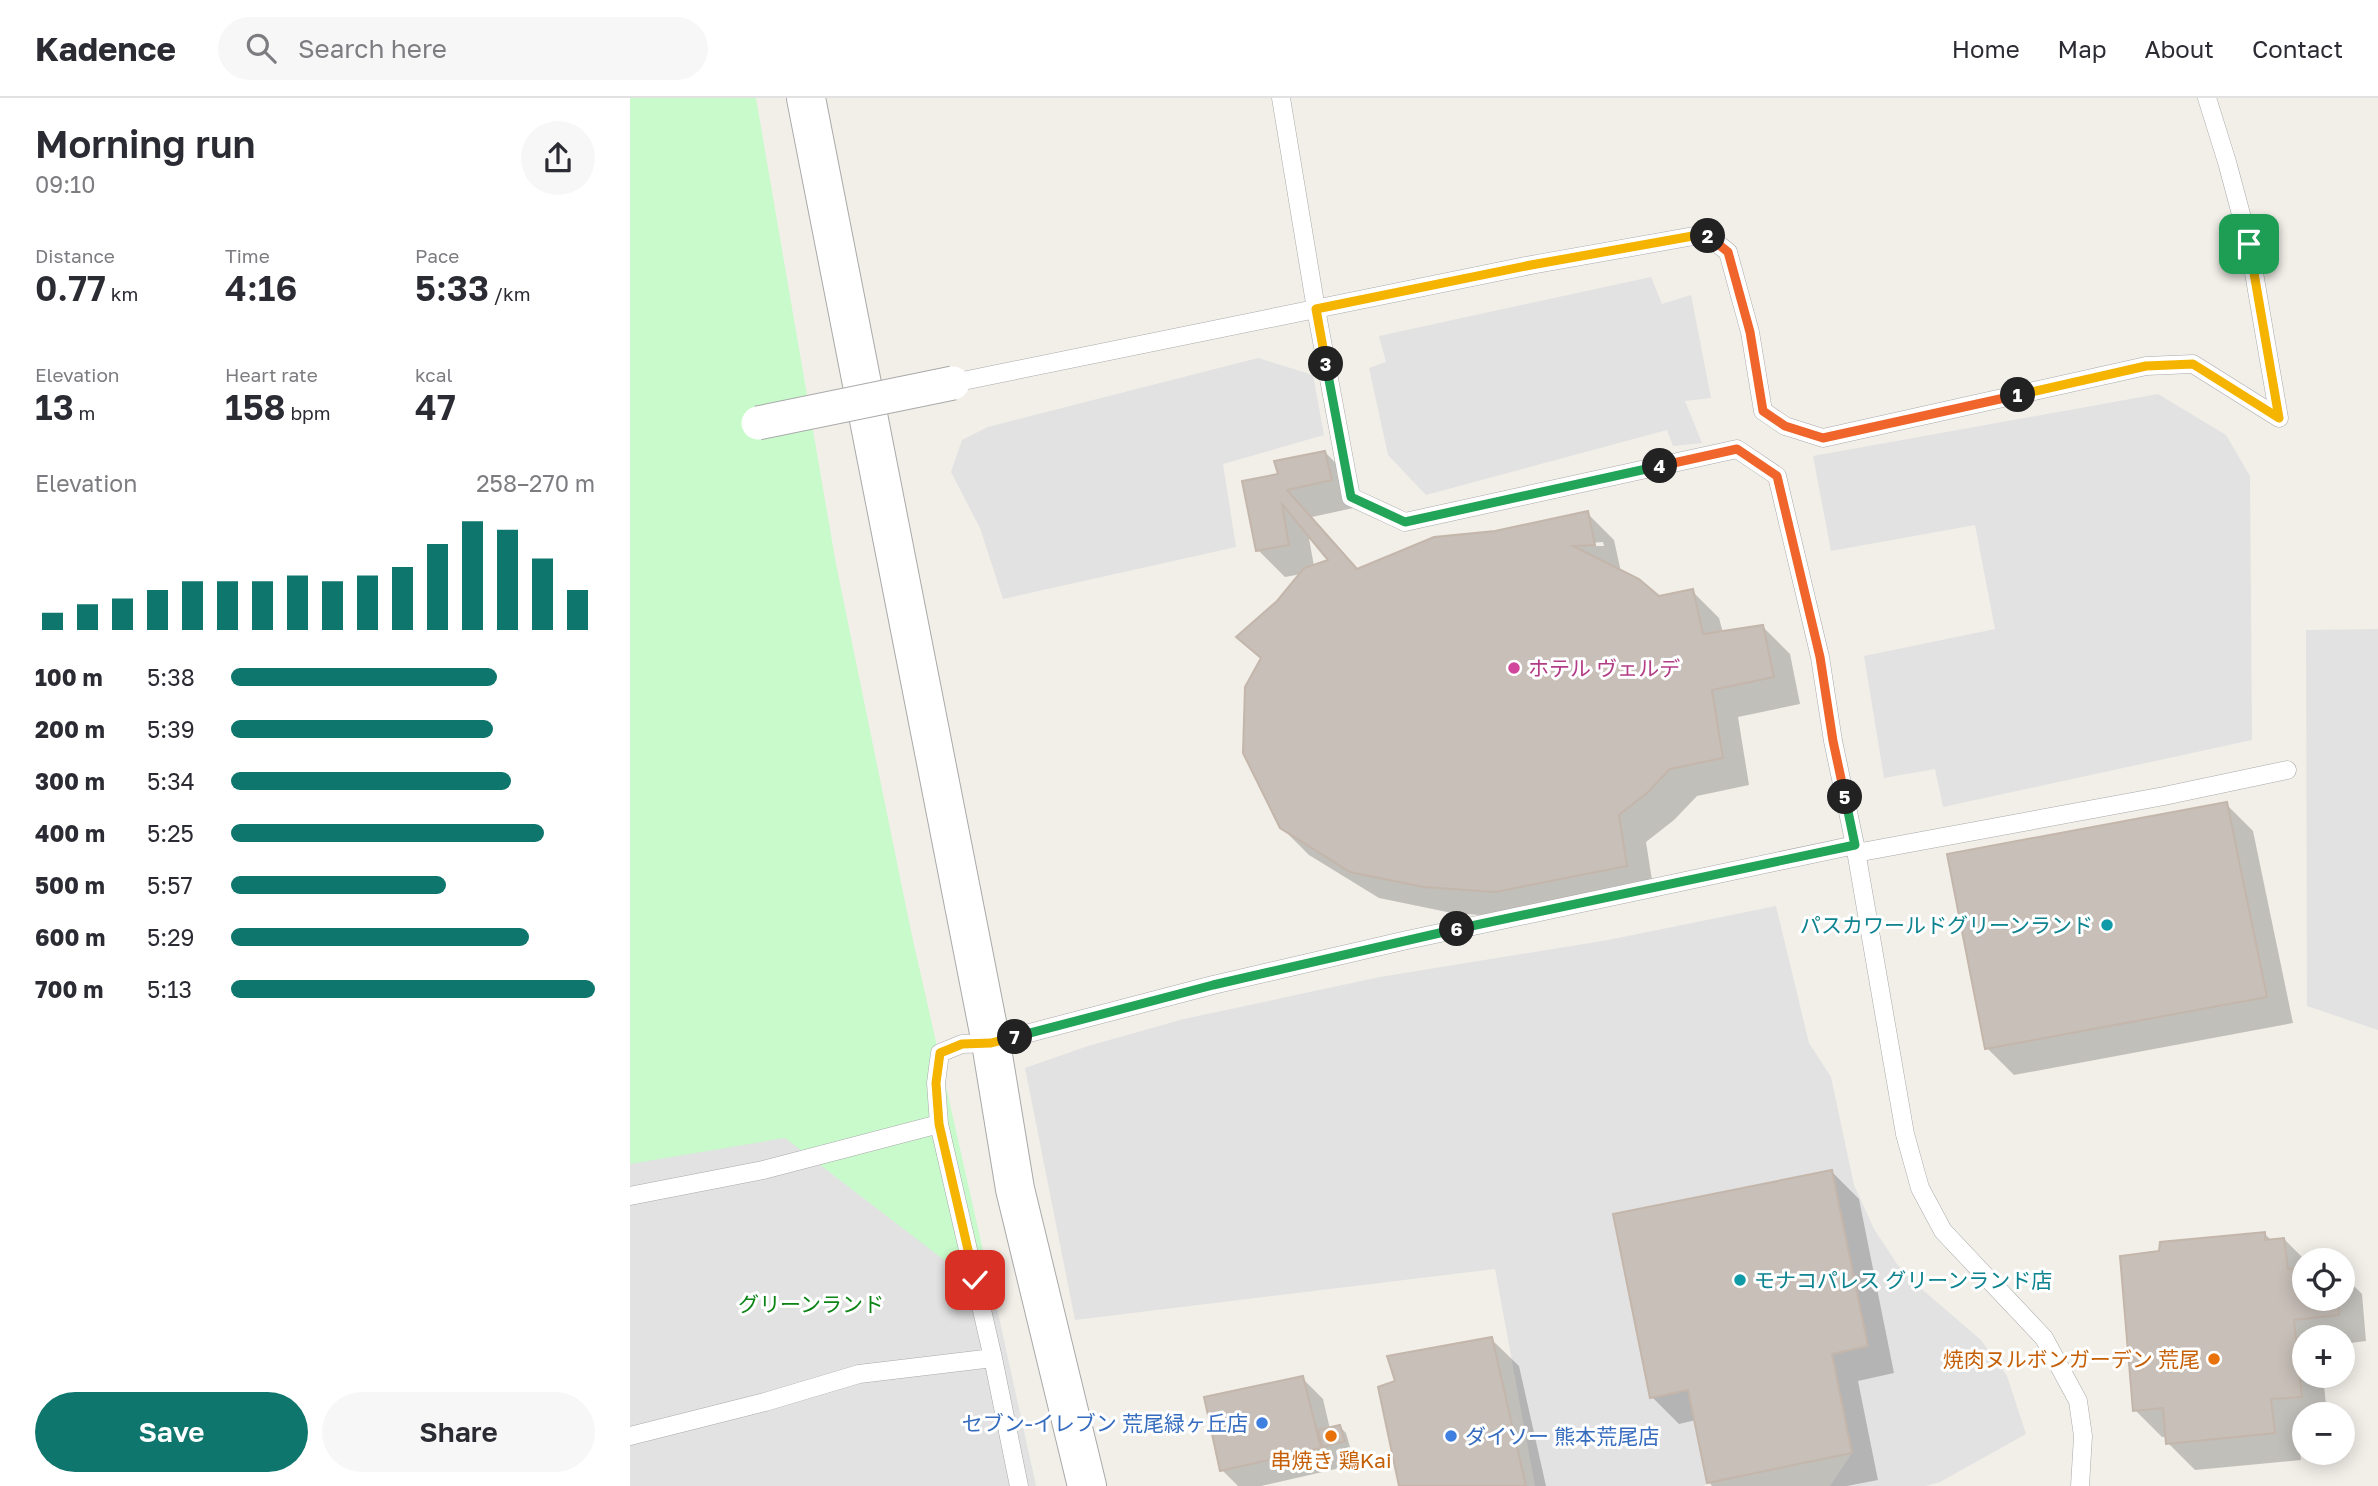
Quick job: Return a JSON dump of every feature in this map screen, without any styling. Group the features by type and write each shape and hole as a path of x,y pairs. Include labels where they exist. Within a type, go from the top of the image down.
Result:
{"street":[{"path":"806,98 991,1043 1015,1189 1087,1486"},
{"path":"758,423 953,383"}],"lane":[{"path":"1281,98 1351,497 1405,522 1737,449 1777,476 1820,657 1905,1134 1920,1188 1942,1231 2044,1338 2078,1401 2082,1436 2080,1486"},
{"path":"953,383 1531,265 1704,234 1728,252 1750,332 1763,411 1785,426 1823,438 2146,366 2193,364 2279,418 2249,244 2207,98"},
{"path":"1019,1486 993,1358 939,1124 936,1083 940,1053 962,1044 991,1043 1213,985 1407,940 1855,849 2164,796 2287,770"},
{"path":"630,1196 763,1170 939,1124"},
{"path":"630,1436 765,1402 859,1374 993,1358"}],"green space":[{"name":"グリーンランド","path":"630,98 756,98 836,564 911,931 1036,1486 630,1486"}],"shaded area":[{"path":"1651,277 1662,304 1691,295 1711,398 1685,401 1702,443 1673,446 1667,430 1426,495 1388,455 1369,368 1386,362 1379,336"},
{"path":"1258,358 1313,375 1324,435 1223,464 1236,547 1003,599 980,528 951,472 962,440 988,427"},
{"path":"2158,394 2226,435 2250,476 2252,740 1943,807 1935,769 1884,778 1864,656 1995,629 1975,525 1831,551 1813,456"},
{"path":"2378,629 2378,1030 2307,1006 2306,630"},
{"path":"1776,906 1809,1043 1831,1077 1854,1185 1874,1229 1897,1264 1917,1285 1981,1340 2007,1376 2026,1434 1940,1482 1926,1486 1830,1486 1852,1453 1832,1354 1867,1346 1832,1171 1613,1215 1650,1397 1688,1390 1707,1483 1704,1486 1535,1486 1495,1269 1075,1320 1025,1068 1088,1046 1184,1019 1380,977 1608,940"},
{"path":"785,1138 995,1299 1036,1486 630,1486 630,1164"}],"building":[{"name":"ホテル ヴェルデ","path":"1325,451 1332,480 1287,490 1357,569 1434,537 1495,531 1588,511 1595,545 1573,546 1639,579 1659,596 1693,589 1703,634 1763,625 1774,677 1712,690 1723,758 1670,769 1647,793 1619,815 1627,866 1495,892 1424,887 1350,872 1280,828 1243,753 1245,687 1261,658 1236,637 1277,601 1304,568 1328,560 1282,504 1289,545 1256,551 1242,481 1278,474 1274,461"},
{"name":"パスカワールドグリーンランド","path":"2227,802 2267,997 1985,1049 1947,854"},
{"name":"モナコパレス グリーンランド店","path":"1832,1170 1868,1346 1832,1354 1852,1453 1707,1483 1688,1390 1650,1398 1613,1214"},
{"name":"焼肉ヌルボンガーデン 荒尾","path":"2265,1232 2265,1240 2284,1238 2288,1269 2292,1269 2292,1311 2339,1311 2339,1315 2294,1320 2292,1388 2301,1388 2302,1397 2271,1399 2275,1433 2166,1444 2163,1408 2133,1411 2120,1256 2159,1251 2160,1242"},
{"name":"ダイソー 熊本荒尾店","path":"1492,1337 1526,1486 1399,1486 1378,1387 1395,1381 1387,1356"},
{"name":"セブン-イレブン 荒尾緑ヶ丘店","path":"1303,1376 1321,1448 1220,1471 1204,1397"},
{"path":"1340,1425 1345,1441 1323,1447 1318,1430"}],"place":[{"name":"ホテル ヴェルデ","path":"1514,668"},
{"name":"パスカワールドグリーンランド","path":"2107,925"},
{"name":"モナコパレス グリーンランド店","path":"1740,1280"},
{"name":"焼肉ヌルボンガーデン 荒尾","path":"2214,1359"},
{"name":"セブン-イレブン 荒尾緑ヶ丘店","path":"1262,1423"},
{"name":"串焼き 鶏Kai","path":"1331,1436"},
{"name":"ダイソー 熊本荒尾店","path":"1451,1436"}],"route":[{"path":"975,1280 939,1124 936,1083 940,1053 962,1044 991,1043 1213,985 1407,940 1855,845 1833,741 1820,657 1777,476 1737,449 1405,522 1351,497 1316,309 1531,265 1704,234 1728,252 1750,332 1763,411 1785,426 1823,438 2146,366 2193,364 2279,418 2249,244"}]}
